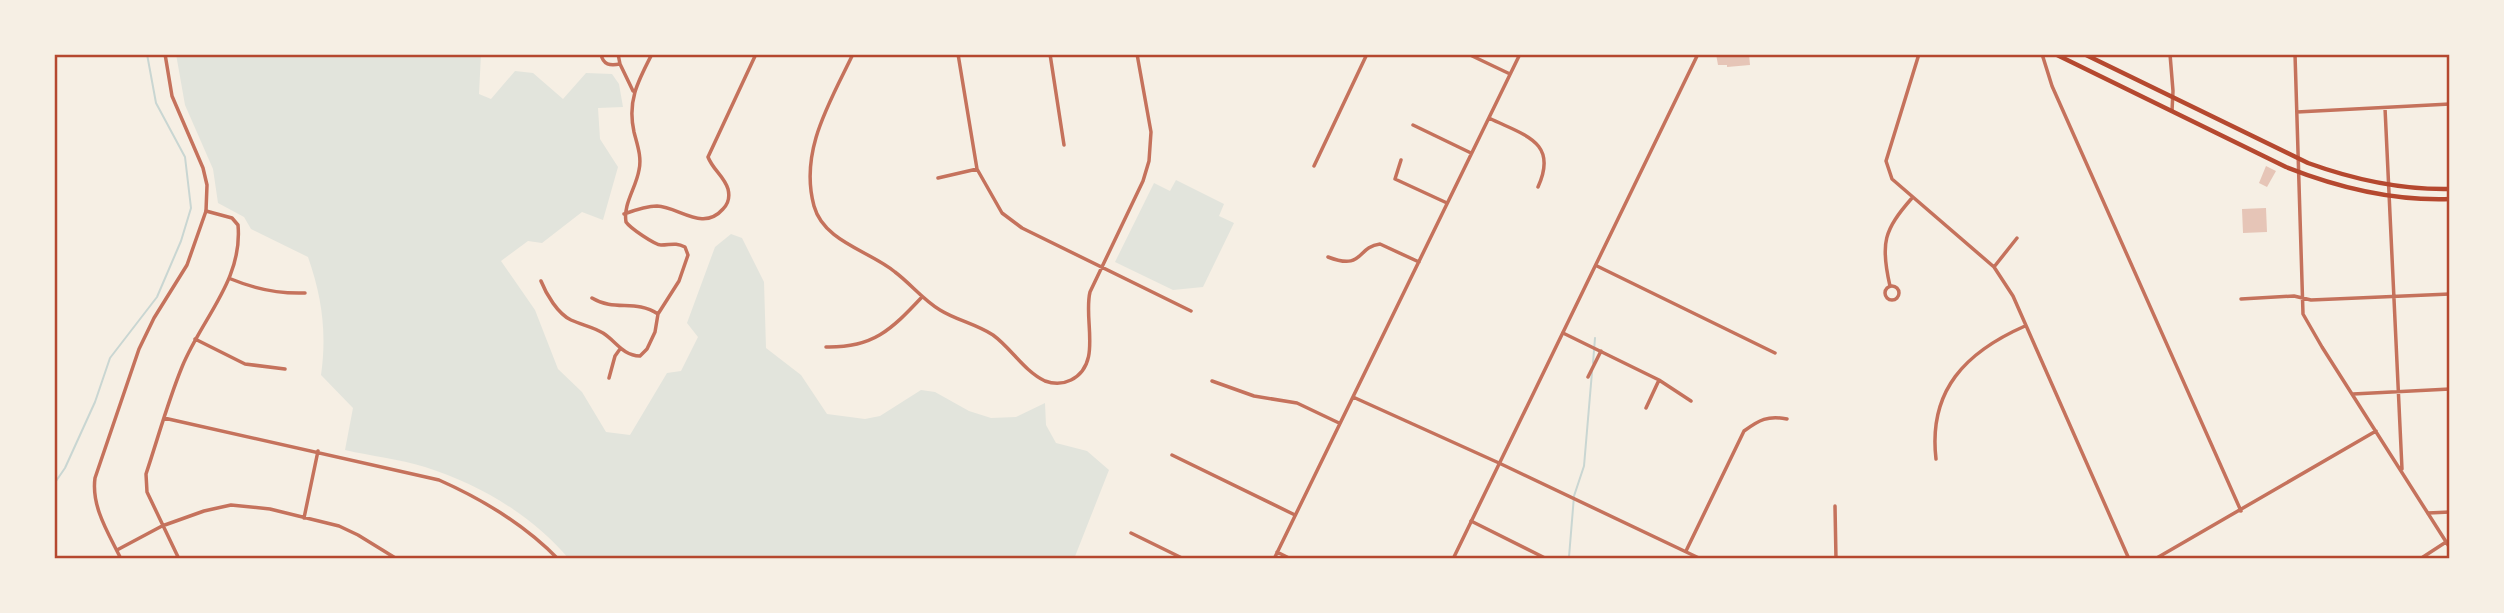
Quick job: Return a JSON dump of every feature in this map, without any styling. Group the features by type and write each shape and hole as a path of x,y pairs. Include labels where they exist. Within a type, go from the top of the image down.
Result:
{"main road":[{"path":"2055,54 2299,172 2342,186 2389,196 2422,200 2450,199"},
{"path":"2084,54 2300,160 2345,176 2387,186 2450,189"}],"street":[{"path":"121,559 95,500 97,471 139,349 154,318 187,265 206,211 207,185 203,168 172,96 165,54"},
{"path":"601,54 608,65 620,64"},
{"path":"618,54 633,91"},
{"path":"541,281 546,295 569,319 601,332 631,355 640,356 647,349 655,332 658,314 678,281 688,255 685,247 678,243 660,245 634,231 625,222 624,214 640,164 631,117 633,91 652,54"},
{"path":"624,214 654,206 705,219 717,216 727,205 729,193 724,180 712,168 708,157 756,54"},
{"path":"853,54 819,125 813,146 810,165 814,207 827,227 843,241 884,263 941,311 990,333 1027,368 1046,381 1061,384 1073,380 1085,367 1090,356 1087,306 1101,267 1143,181 1149,162 1151,132 1137,54"},
{"path":"958,54 977,169 1002,213 1022,228 1191,311"},
{"path":"1050,54 1064,145"},
{"path":"1314,166 1367,54"},
{"path":"1468,54 1510,74"},
{"path":"1274,559 1520,54"},
{"path":"1453,559 1698,54"},
{"path":"1919,54 1886,161 1892,179 1994,267 2013,296 2129,559"},
{"path":"2042,54 2052,86 2241,511"},
{"path":"2170,54 2172,111"},
{"path":"2295,54 2302,298 2305,317 2450,548"},
{"path":"2297,112 2450,104"},
{"path":"2385,108 2403,472"},
{"path":"1489,118 1531,139 1539,147 1545,157 1546,170 1538,187"},
{"path":"1413,125 1471,153"},
{"path":"1401,160 1395,179 1447,203"},
{"path":"938,178 977,169"},
{"path":"1890,286 1886,235 1897,215 1912,198"},
{"path":"179,559 147,492 146,474 182,367 195,339 231,279 240,238 238,225 232,218 206,211"},
{"path":"1994,267 2017,238"},
{"path":"1328,257 1344,263 1349,262 1374,245 1380,244 1419,262"},
{"path":"1597,266 1775,354"},
{"path":"231,279 251,287 289,294 305,293"},
{"path":"1890,286 1899,291 1894,299 1889,299 1885,294 1890,286"},
{"path":"2241,299 2294,296 2311,300 2450,294"},
{"path":"826,347 849,347 873,338 897,323 922,297"},
{"path":"592,298 604,305 638,305 658,314"},
{"path":"1937,459 1934,424 1949,387 1989,343 2025,326"},
{"path":"1563,333 1659,380 1691,401"},
{"path":"195,339 245,364 285,369"},
{"path":"609,378 615,356 620,349"},
{"path":"1588,377 1601,351"},
{"path":"1646,408 1659,380"},
{"path":"1212,381 1254,396 1297,403 1340,423"},
{"path":"2353,394 2450,389"},
{"path":"1353,397 1701,559"},
{"path":"1686,551 1744,431 1772,416 1787,419"},
{"path":"164,418 439,480 467,492 515,521 540,540 558,559"},
{"path":"2155,559 2376,431"},
{"path":"304,518 318,451"},
{"path":"1172,456 1295,515"},
{"path":"117,550 162,526 204,511 231,505 271,509 339,526 397,559"},
{"path":"1835,506 1836,559"},
{"path":"2428,513 2450,512"},
{"path":"1471,521 1548,559"},
{"path":"1131,533 1184,559"},
{"path":"2420,559 2446,542"},
{"path":"1277,552 1292,559"}],"shaded area":[{"path":"176,54 481,54 479,94 491,99 515,71 533,73 563,99 586,73 612,74 619,84 623,107 598,108 600,139 618,167 603,220 582,212 542,243 528,241 501,261 535,310 558,369 582,392 606,432 630,435 667,373 681,371 698,337 687,323 715,247 731,234 742,238 764,282 766,348 801,375 827,414 865,419 880,416 921,390 935,392 969,411 991,418 1016,417 1045,403 1046,425 1056,443 1087,451 1109,470 1074,559 569,559 521,515 465,482 415,464 345,450 353,408 321,375 322,315 308,257 251,229 244,217 218,203 213,169 185,105"},
{"path":"1176,180 1224,204 1219,216 1234,223 1203,287 1173,290 1115,262 1154,183 1170,191"}],"building":[{"path":"1716,54 1749,54 1750,65 1718,65"},
{"path":"2266,166 2276,171 2267,187 2259,183"},
{"path":"2266,208 2267,232 2243,233 2242,209"}],"waterway":[{"path":"54,484 65,468 95,402 110,358 157,297 181,241 191,208 185,157 156,103 147,54"},
{"path":"1593,363 1595,338"},
{"path":"1569,557 1574,496 1584,466 1592,372"}]}
